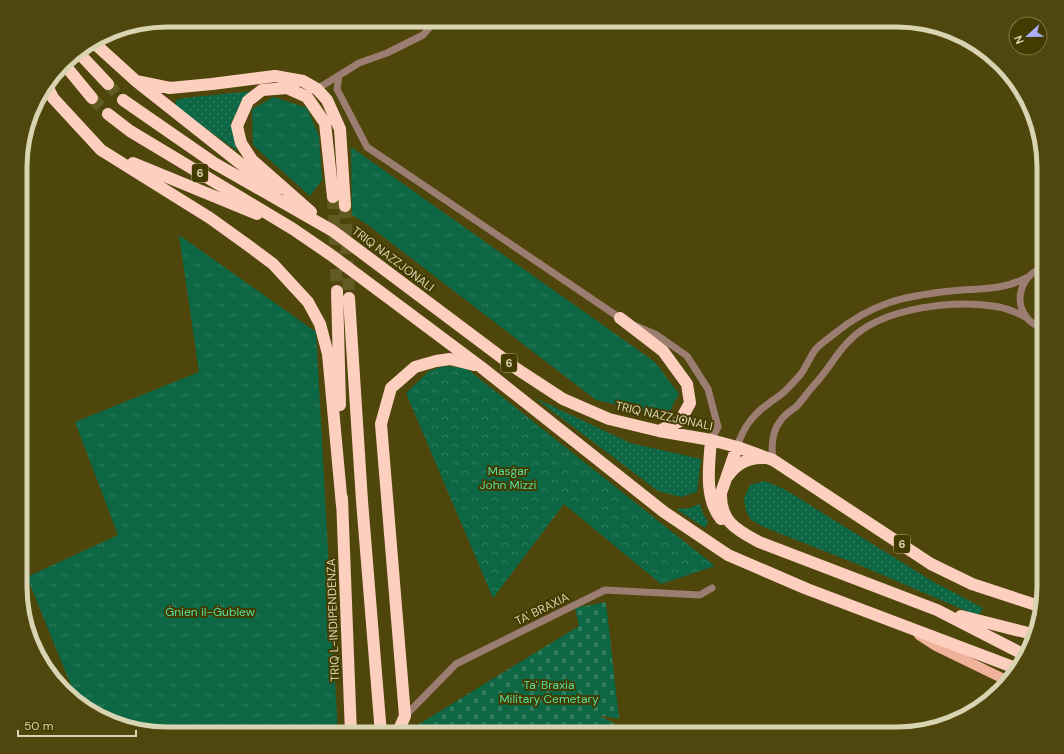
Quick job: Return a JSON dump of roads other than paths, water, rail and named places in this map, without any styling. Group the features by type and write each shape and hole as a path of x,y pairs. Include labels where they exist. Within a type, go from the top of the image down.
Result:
{"highway":[{"name":"TRIQ NAZZJONALI","path":"97,46 136,80 303,213"},
{"path":"82,56 108,84"},
{"path":"68,69 92,98"},
{"path":"136,80 170,88 275,76 303,81 317,89 327,100 340,129 345,206"},
{"path":"333,198 325,123 307,97 287,88 262,90 248,101 237,126 241,143 252,160 333,231"},
{"path":"50,91 53,98 101,150 210,218 253,248 273,264 308,302 320,324 328,354 342,506"},
{"name":"TRIQ NAZZJONALI","path":"122,100 214,163 333,231 500,356 563,399 609,419 659,431 711,440 737,447 773,460 931,564 972,584 1036,605"},
{"name":"6","path":"108,114 130,131 293,229 331,255 481,367 664,512 728,556 807,589 1012,667"},
{"path":"101,150 293,229"},
{"path":"337,291 342,506"},
{"path":"349,298 362,501 380,727"},
{"path":"620,318 663,351 687,384 690,403 680,421 659,431"},
{"path":"400,727 405,716 381,424 391,388 415,367 450,359 481,367"},
{"path":"711,440 709,482 712,504 720,518 729,527 759,542 937,610 1021,653"},
{"path":"737,447 723,486 721,501 726,517 733,526 742,533"},
{"path":"723,486 728,474 737,465 748,460 761,458 773,460"},
{"name":"TRIQ L-INDIPENDENZA","path":"342,506 352,727"},
{"path":"937,610 1029,633"}],"main road":[{"name":"6","path":"902,624 936,646 1003,678"}],"street":[{"path":"317,89 359,63 387,53 423,35 430,27"},
{"path":"339,76 337,89 367,147 620,318 657,335 687,356 708,389 718,426 711,440"},
{"path":"737,447 740,435 760,409 786,391 802,372 816,349 846,324 888,302 917,295 1000,287 1015,284 1037,270"},
{"path":"1028,277 1023,285 1020,297 1022,310 1027,318 1037,326"},
{"path":"773,460 771,446 780,420 798,405 850,339 876,321 925,307 965,303 999,307 1027,318"},
{"name":"TA' BRAXIA","path":"405,716 456,664 606,590 700,596 712,588"}],"tunnel":[{"path":"108,84 123,100"},
{"path":"92,98 108,114"},
{"path":"333,197 337,291"},
{"path":"345,206 349,298"}],"park label":[{"name":"Masġar John Mizzi","path":"508,478"},
{"name":"Ġnien il-Ġublew","path":"210,612"},
{"name":"Ta' Braxia Military Cemetary","path":"549,692"}]}
